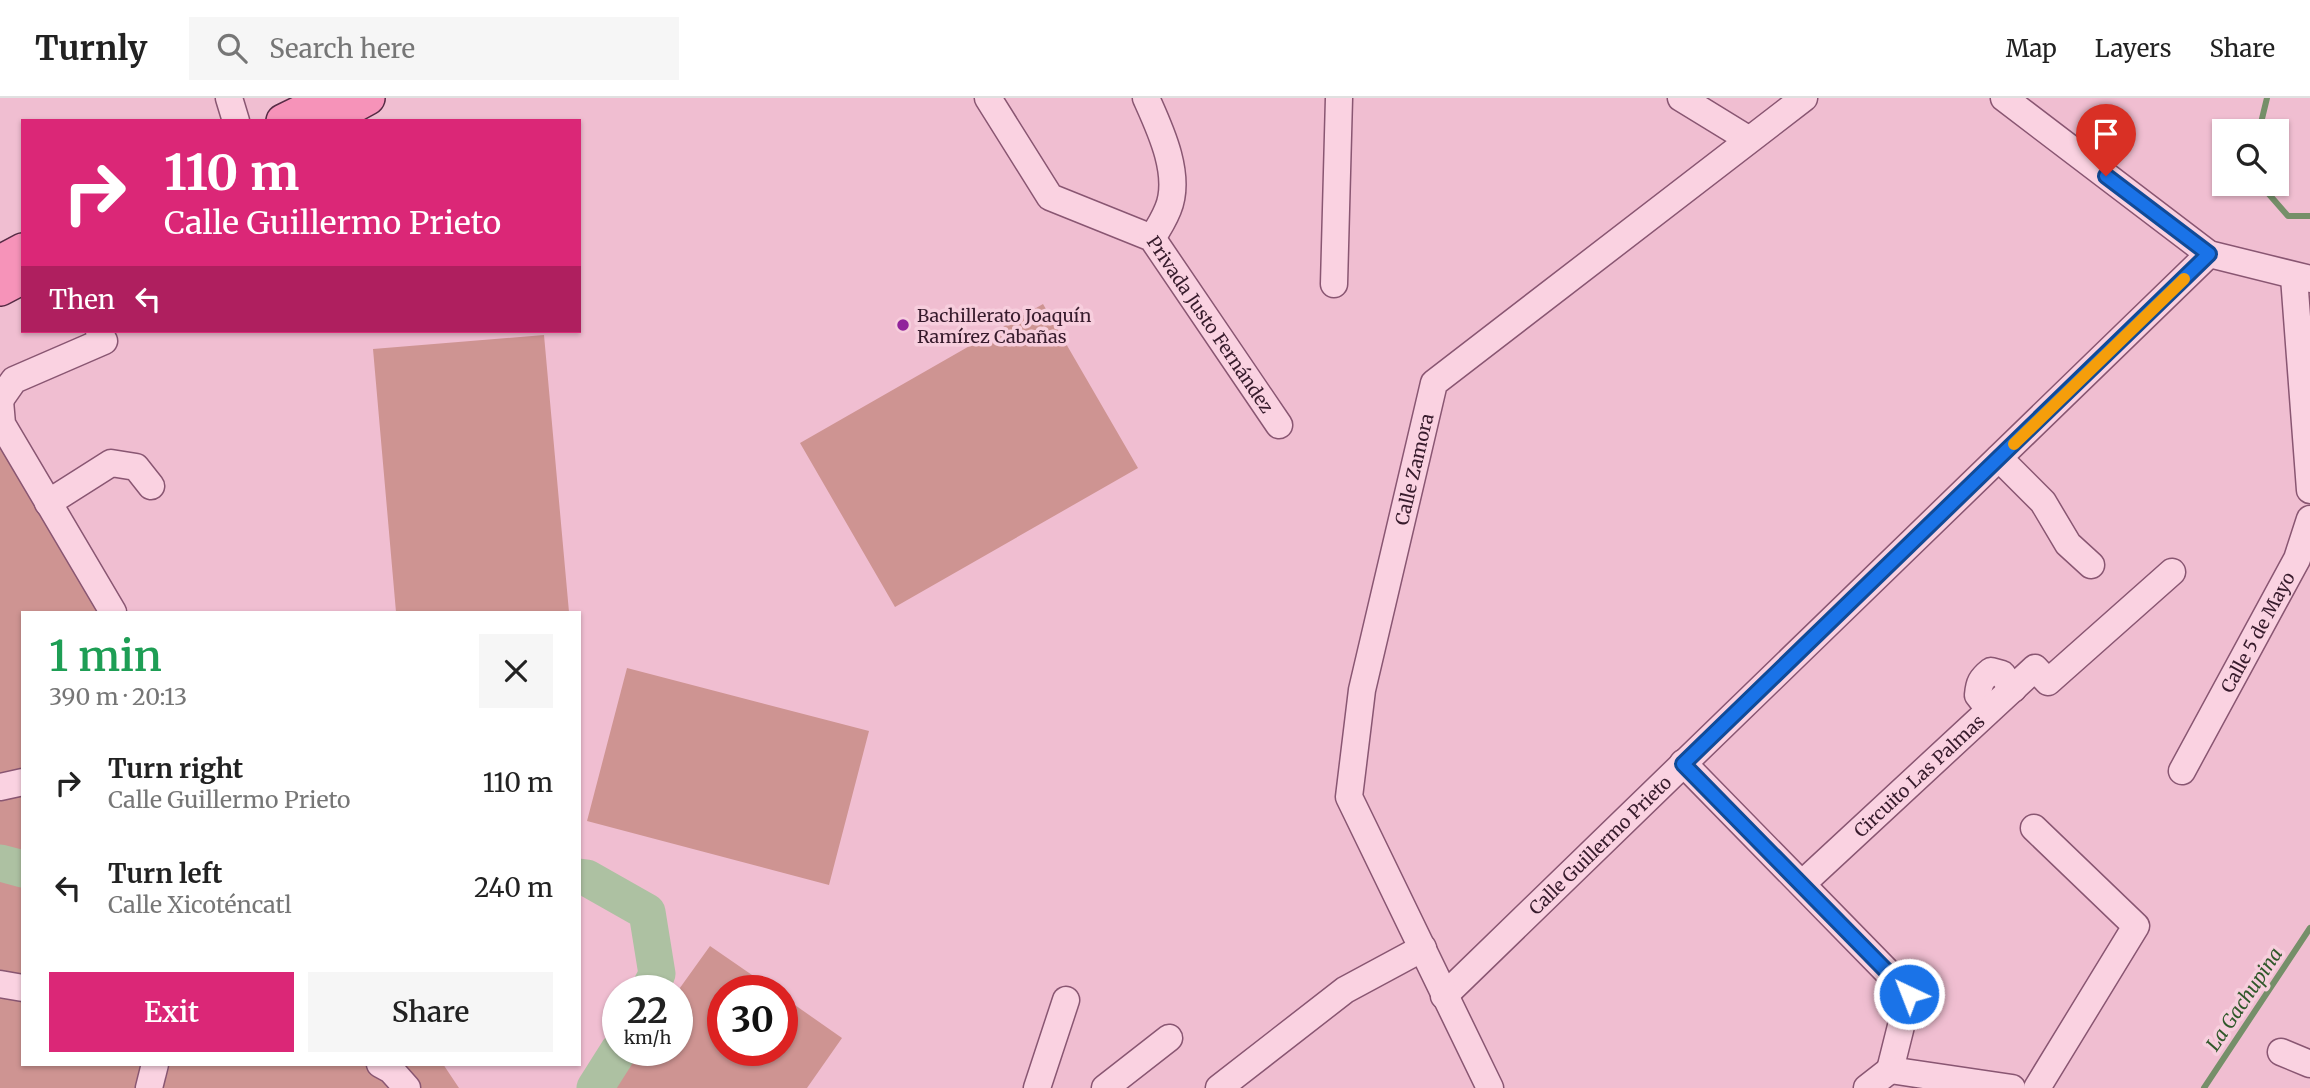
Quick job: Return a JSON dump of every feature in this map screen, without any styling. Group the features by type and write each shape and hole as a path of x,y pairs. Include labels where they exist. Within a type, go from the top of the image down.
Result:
{"main road":[{"path":"291,119 344,105"},
{"path":"0,262 21,251"},
{"path":"0,289 21,277"}],"street":[{"path":"229,98 235,119"},
{"name":"Privada Justo Fernández","path":"988,98 1050,197 1152,239 1279,425"},
{"path":"1146,98 1163,142 1170,169 1172,193 1169,208 1152,239"},
{"path":"1334,284 1339,98"},
{"path":"1681,98 1748,139"},
{"name":"Calle Zamora","path":"1490,1088 1349,797 1362,690 1434,383 1804,98"},
{"path":"2004,98 2209,254 2302,278 2310,490"},
{"name":"Calle Guillermo Prieto","path":"1444,996 2209,254"},
{"path":"100,333 104,341 14,380 0,401 2,424 112,611"},
{"path":"1999,458 2043,502 2068,544 2091,565"},
{"path":"48,503 111,463 136,467 151,486"},
{"name":"Calle 5 de Mayo","path":"2182,771 2298,559 2310,519"},
{"name":"Circuito Las Palmas","path":"1803,883 2035,668 2048,682 2172,572"},
{"path":"1683,764 1803,883 1909,994 1890,1070 1867,1088"},
{"path":"0,787 21,782"},
{"path":"2034,828 2136,926 2037,1088"},
{"path":"1219,1088 1345,990 1423,948"},
{"path":"0,984 21,988"},
{"path":"1037,1088 1066,1000"},
{"path":"1105,1088 1169,1038"},
{"path":"2281,1052 2310,1064"},
{"path":"149,1088 154,1066"},
{"path":"384,1066 391,1070 407,1088"},
{"path":"1890,1070 2012,1088"}],"shaded area":[{"path":"1043,304 1138,468 895,607 800,443"},
{"path":"544,335 569,611 396,611 373,349"},
{"path":"0,434 124,611 21,611 21,1066 444,1066 459,1088 0,1088"},
{"path":"627,668 869,731 829,885 587,821"},
{"path":"710,946 752,975 707,975 707,1066 798,1066 798,1007 842,1038 807,1088 610,1088 625,1066 693,1066 693,975 689,975"}],"waterway":[{"name":"La Gachupina","path":"2262,119 2267,98"},
{"name":"La Gachupina","path":"2270,196 2288,216 2310,216"},
{"path":"0,863 21,868"},
{"path":"581,877 587,878 647,912 656,975"},
{"name":"La Gachupina","path":"2204,1088 2310,928"},
{"path":"595,1088 609,1066"}],"slow traffic":[{"path":"2014,444 2184,279"}],"place":[{"name":"Bachillerato Joaquín Ramírez Cabañas","path":"903,325"}],"route":[{"path":"1909,994 1803,883 1683,764 2209,254 2106,176"}]}
